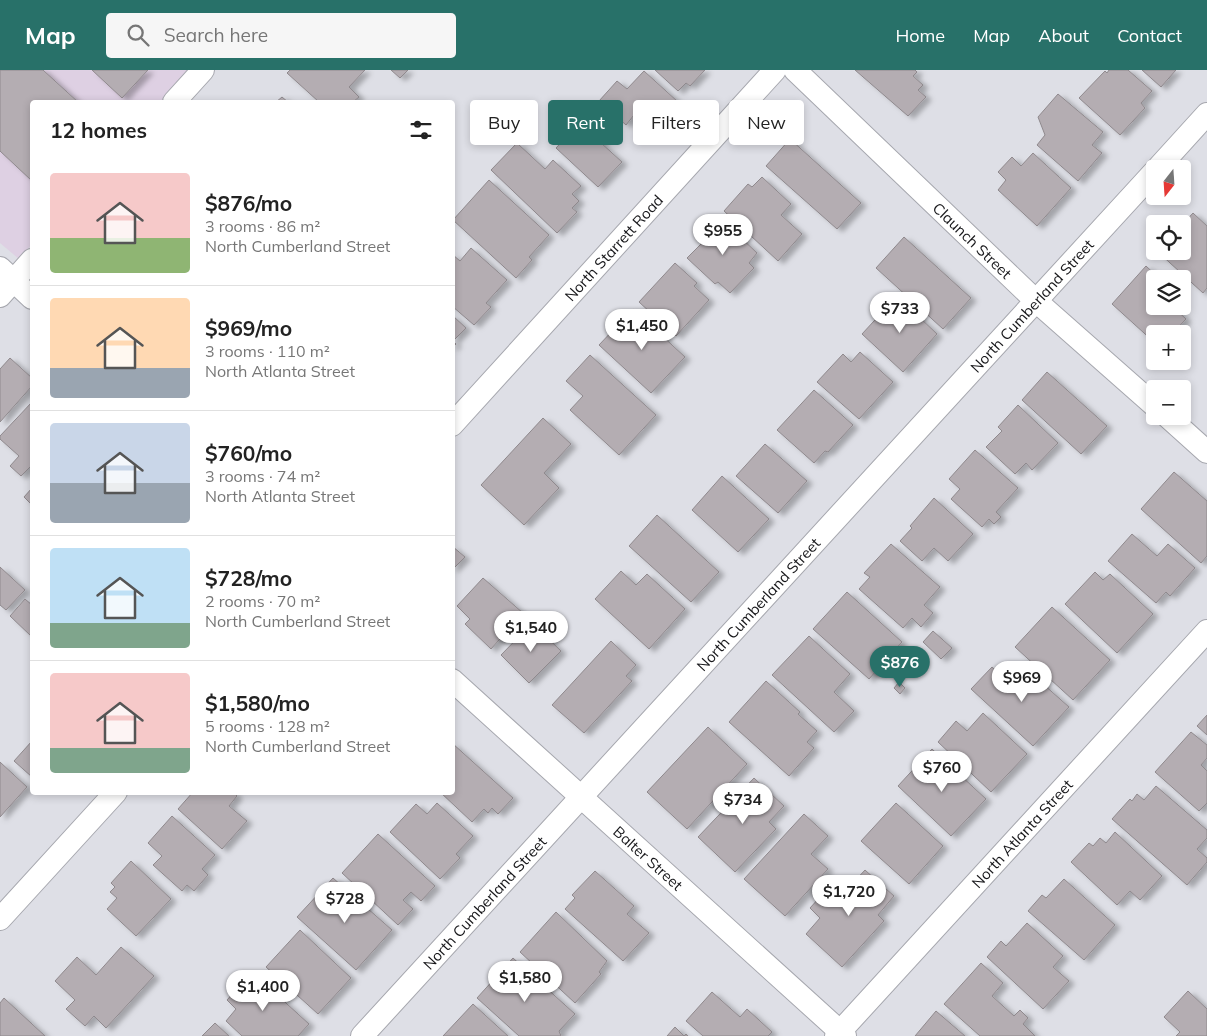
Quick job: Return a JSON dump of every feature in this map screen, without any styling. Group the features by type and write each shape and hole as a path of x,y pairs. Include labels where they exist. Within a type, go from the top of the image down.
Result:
{"street":[{"path":"176,100 203,70"},
{"name":"North Starrett Road","path":"455,422 775,70"},
{"name":"Claunch Street","path":"795,70 1036,301 1146,398"},
{"name":"North Cumberland Street","path":"1165,160 1207,114"},
{"name":"North Cumberland Street","path":"362,1036 579,797 1146,181"},
{"path":"30,262 5,282 30,297"},
{"path":"1177,425 1207,452"},
{"name":"North Atlanta Street","path":"840,1035 1207,631"},
{"name":"Balter Street","path":"455,683 840,1035"},
{"path":"0,919 113,795"}],"shaded area":[{"path":"0,70 193,70 165,100 30,100 30,246 19,259 0,243"}],"building":[{"path":"0,70 43,70 76,100 30,100 30,179 0,151"},
{"path":"92,70 148,70 122,98"},
{"path":"290,70 365,70 349,87 359,97 355,100 317,100 287,73"},
{"path":"391,70 408,70 400,78"},
{"path":"655,70 705,70 690,86 686,83 678,91"},
{"path":"855,70 915,70 917,72 913,76 923,85 918,90 926,97 908,116"},
{"path":"1109,70 1128,70 1152,91 1141,103 1145,108 1120,135 1079,98 1105,71 1107,73"},
{"path":"1142,70 1176,70 1161,87"},
{"path":"644,71 676,100 633,100 633,116 626,125 623,122 623,100 600,100 617,81 627,89"},
{"path":"1058,94 1103,132 1092,145 1102,153 1078,181 1037,145 1045,135 1038,117"},
{"path":"515,145 519,145 545,169 553,160 581,186 572,194 579,201 572,208 577,212 557,233 491,170"},
{"path":"559,145 603,145 622,162 598,187 556,148"},
{"path":"785,145 797,145 861,203 837,229 766,166"},
{"path":"1033,153 1071,188 1037,226 998,190 1006,180 998,172 1012,157 1021,166"},
{"path":"762,177 791,204 781,215 802,234 778,261 724,211 748,184 752,187"},
{"path":"489,180 549,235 529,257 532,260 516,278 455,222 455,218"},
{"path":"1193,213 1207,226 1207,288 1203,293 1191,282 1191,270 1178,270 1167,260 1191,260 1191,215"},
{"path":"718,216 757,253 749,263 754,268 730,293 718,282 715,284 687,258 706,239 701,234"},
{"path":"904,237 971,298 943,329 876,268"},
{"path":"471,248 507,280 486,303 491,307 474,325 455,309 455,257 460,261"},
{"path":"675,263 697,283 694,286 709,300 676,336 639,302"},
{"path":"1146,266 1150,270 1146,270 1146,315 1182,315 1186,319 1180,325 1146,325 1146,335 1112,304"},
{"path":"897,296 937,334 903,372 862,334"},
{"path":"633,309 685,357 651,393 599,345"},
{"path":"455,318 466,328 455,339"},
{"path":"860,352 893,382 859,419 817,382 843,354 851,362"},
{"path":"590,355 656,415 619,455 570,410 583,396 566,381"},
{"path":"10,358 30,376 30,388 0,422 0,369"},
{"path":"1047,372 1107,426 1081,454 1022,400"},
{"path":"814,390 853,425 828,452 825,451 814,463 777,430"},
{"path":"30,404 30,467 21,476 10,466 19,456 0,439 0,436"},
{"path":"1018,405 1058,443 1032,470 1026,463 1015,474 986,447 1002,431 998,427"},
{"path":"543,418 571,444 544,473 559,488 524,525 481,485"},
{"path":"765,444 807,481 778,513 736,476"},
{"path":"975,450 1018,488 996,512 1001,517 994,524 989,519 982,527 951,499 960,489 949,479"},
{"path":"1174,472 1207,501 1207,556 1201,563 1141,509"},
{"path":"722,476 769,519 738,552 692,510"},
{"path":"30,490 30,503 24,497"},
{"path":"934,498 973,534 948,561 934,548 922,561 900,541"},
{"path":"657,515 719,572 691,602 629,546"},
{"path":"1132,534 1157,556 1168,544 1195,568 1170,596 1166,592 1156,603 1108,561"},
{"path":"891,544 940,587 924,605 933,613 921,627 912,618 903,628 859,589 870,577 864,573"},
{"path":"455,549 465,557 455,567"},
{"path":"0,567 25,590 6,610 0,605"},
{"path":"621,571 636,585 647,574 685,609 649,649 595,599"},
{"path":"1095,572 1103,580 1110,574 1153,614 1117,653 1065,604"},
{"path":"483,578 523,613 491,649 465,624 470,619 457,606"},
{"path":"847,592 902,642 869,679 813,629"},
{"path":"25,599 30,603 30,635 10,616"},
{"path":"1052,607 1110,660 1073,700 1015,647"},
{"path":"532,623 561,651 529,683 501,655"},
{"path":"933,631 952,648 941,659 923,642"},
{"path":"809,636 850,674 834,692 854,711 834,732 772,675"},
{"path":"611,641 636,665 626,676 632,681 584,733 552,705"},
{"path":"992,667 1011,684 1025,668 1069,707 1033,746 971,689"},
{"path":"766,681 800,712 798,714 817,731 807,742 814,748 789,776 729,722"},
{"path":"899,682 905,688 900,694 894,688"},
{"path":"983,713 1027,754 991,792 938,742 956,721 967,731"},
{"path":"1207,715 1207,735 1197,726"},
{"path":"708,727 747,764 687,829 647,792"},
{"path":"1191,732 1207,745 1207,758 1201,765 1207,771 1207,803 1199,811 1155,772"},
{"path":"30,743 30,775 14,761"},
{"path":"455,746 513,798 498,814 492,808 488,813 484,809 472,822 443,795 455,795"},
{"path":"932,749 986,799 951,836 898,786"},
{"path":"0,762 27,787 0,817"},
{"path":"754,778 784,806 769,822 776,829 735,872 698,837"},
{"path":"1156,786 1207,830 1207,838 1197,849 1207,858 1207,862 1187,885 1112,819 1130,799 1132,801 1137,794 1144,800"},
{"path":"190,795 236,795 229,806 247,821 222,849 178,809"},
{"path":"437,803 473,836 456,854 460,858 440,879 390,832 416,804 427,814"},
{"path":"896,803 943,846 909,884 861,841"},
{"path":"804,814 828,836 811,854 828,869 785,916 744,879"},
{"path":"172,816 215,855 202,869 208,875 194,891 187,885 182,891 153,865 162,856 148,843"},
{"path":"1115,832 1162,876 1140,900 1130,891 1117,905 1071,862 1089,843 1093,846 1100,838 1106,843"},
{"path":"378,834 435,886 421,901 411,892 403,900 413,909 398,925 342,873"},
{"path":"131,861 171,899 136,936 107,909 117,898 110,892 115,887 111,883"},
{"path":"865,870 894,896 878,915 884,921 842,967 806,934 820,918 810,908 829,887 840,897"},
{"path":"595,871 634,906 627,914 649,933 623,961 565,909 575,898 572,895"},
{"path":"333,878 392,930 356,970 297,917"},
{"path":"1064,879 1115,925 1084,960 1028,911 1042,895 1046,898"},
{"path":"556,912 607,961 599,972 601,974 575,1003 520,952"},
{"path":"1027,923 1063,956 1053,967 1069,981 1043,1009 987,957 1001,941 1006,946"},
{"path":"300,930 351,978 318,1014 266,967"},
{"path":"121,947 154,976 106,1028 94,1016 85,1026 66,1009 75,1000 55,981 77,957 96,975"},
{"path":"513,958 575,1014 559,1031 561,1036 519,1036 477,998"},
{"path":"981,963 1003,983 992,996 1014,1016 1020,1010 1028,1018 1023,1024 1035,1036 980,1036 944,1004"},
{"path":"252,972 309,1024 298,1036 242,1036 226,1021 236,1009 227,1000"},
{"path":"1188,991 1207,1009 1207,1036 1176,1036 1180,1032 1164,1017"},
{"path":"712,992 740,1017 747,1009 772,1032 768,1036 703,1036 686,1021"},
{"path":"4,998 45,1036 0,1036 0,1003"},
{"path":"473,1004 508,1036 443,1036"},
{"path":"936,1011 965,1036 915,1036"},
{"path":"215,1023 229,1036 202,1036"},
{"path":"675,1027 684,1036 667,1036"}]}
